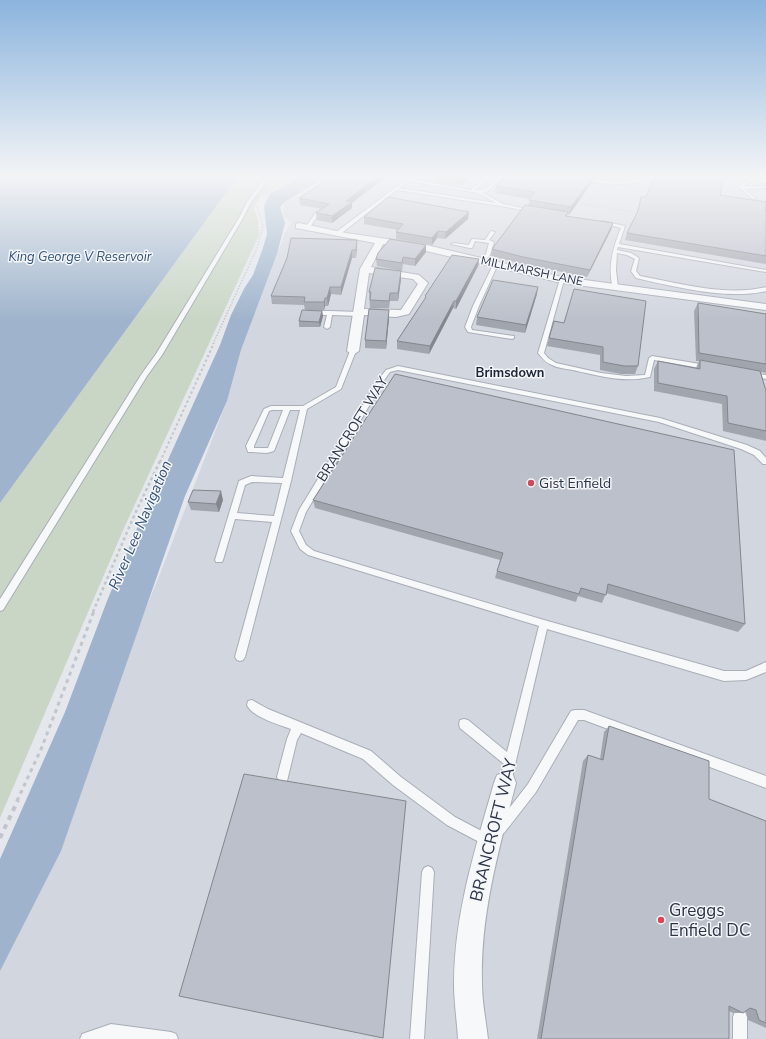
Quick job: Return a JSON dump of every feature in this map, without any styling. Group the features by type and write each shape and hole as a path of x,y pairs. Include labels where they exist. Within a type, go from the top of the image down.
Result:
{"street":[{"name":"MILLMARSH LANE","path":"303,227 337,234 414,245 562,280 766,307"},
{"path":"353,351 365,269 381,240"},
{"path":"359,313 396,314 405,312 422,283 416,277 365,269"},
{"name":"BRANCROFT WAY","path":"473,1039 468,984 469,954 473,916 480,876 507,772"}],"lane":[{"path":"0,607 144,375 159,355 238,223"},
{"path":"303,227 307,223"},
{"path":"337,234 351,223"},
{"path":"608,223 623,227 616,245 612,270 616,287"},
{"path":"486,241 493,232"},
{"path":"453,244 470,248 474,240 492,242 488,255 482,260"},
{"path":"616,245 766,271"},
{"path":"615,250 629,254 637,259 633,270 634,274 638,277 736,293 758,292 766,289"},
{"path":"496,264 476,306 468,327 470,331 512,337"},
{"path":"562,280 541,353 546,359 554,364 623,378 639,379 648,376 650,360 654,357 712,368"},
{"path":"303,313 359,313"},
{"path":"326,327 330,313"},
{"path":"287,408 271,448 267,451 251,450 250,446 266,410 271,408 287,408 304,408 339,388 353,351"},
{"name":"BRANCROFT WAY","path":"766,462 757,453 744,447 660,420 398,368 388,371 302,512 295,531 298,541 302,547 311,553 544,624 724,676 739,678 753,674 766,667"},
{"path":"743,373 766,378"},
{"path":"240,657 287,481 304,408"},
{"path":"219,560 242,483 246,480 287,481"},
{"path":"232,516 277,519"},
{"name":"BRANCROFT WAY","path":"507,772 544,624"},
{"path":"252,705 264,713 367,755 397,781 451,820 490,842 532,788 575,715 584,715 766,782"},
{"path":"464,724 507,772"},
{"path":"283,777 292,739 298,727"},
{"path":"417,1039 428,872"},
{"path":"740,1017 740,1039"},
{"path":"87,1039 111,1031 171,1039"}],"path":[{"path":"0,838 20,798 42,747 92,615 133,518 176,429 257,248 263,226 262,223"}],"shaded area":[{"path":"291,223 766,223 766,1039 0,1039 0,963 158,579 227,401 241,350 285,233"}],"green space":[{"path":"204,223 258,223 259,235 124,528 0,818 0,503"}],"water":[{"name":"King George V Reservoir","path":"0,223 204,223 0,503"},
{"name":"River Lee Navigation","path":"266,223 285,223 277,254 241,350 227,401 185,496 61,851 0,971 0,859 65,712 107,601 138,526 220,345 231,315 245,287 253,275 267,234"}],"building":[{"path":"400,223 456,223 446,232 438,231 432,238 396,232 403,224"},
{"path":"511,223 613,223 590,270 523,257 492,249"},
{"path":"632,223 766,223 766,256 627,233"},
{"path":"291,238 357,240 356,250 352,250 341,287 330,287 327,298 325,298 324,302 304,302 305,297 271,296 287,258"},
{"path":"390,239 426,245 415,259 403,257 402,263 376,259 378,253"},
{"path":"452,255 479,259 430,346 397,341 426,297 425,296"},
{"path":"375,268 401,271 398,293 390,293 389,301 370,300 371,292 369,292"},
{"path":"493,280 538,287 526,325 477,317"},
{"path":"574,289 646,301 638,366 624,366 603,362 603,347 549,338 554,321 564,323"},
{"path":"698,303 766,314 766,364 699,353"},
{"path":"369,309 389,310 386,341 365,340"},
{"path":"302,310 322,311 319,322 299,321"},
{"path":"700,360 760,371 766,391 766,431 728,423 727,396 658,383 658,361 700,369"},
{"name":"Gist Enfield","path":"395,374 734,450 745,624 608,584 606,595 581,588 579,594 497,571 503,553 313,500"},
{"path":"193,490 221,491 216,504 188,502"},
{"name":"Greggs Enfield DC","path":"609,726 709,761 709,799 766,821 766,1023 759,1020 756,1010 750,1008 743,1013 729,1006 729,1039 541,1039 588,755 603,760"},
{"path":"244,774 406,801 383,1038 179,996"}],"place":[{"name":"Gist Enfield","path":"531,483"},
{"name":"Greggs Enfield DC","path":"661,920"}],"district":[{"name":"Brimsdown","path":"510,372"}]}
